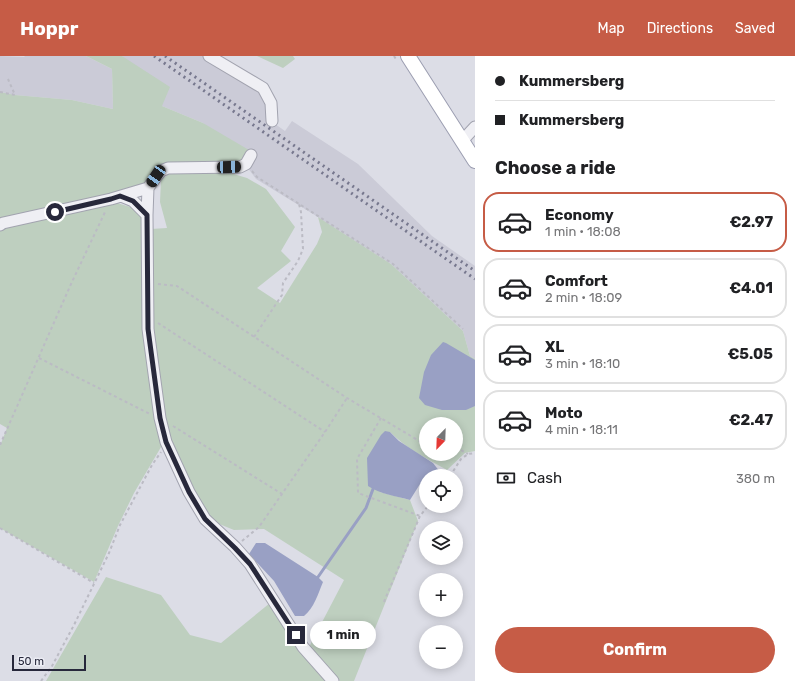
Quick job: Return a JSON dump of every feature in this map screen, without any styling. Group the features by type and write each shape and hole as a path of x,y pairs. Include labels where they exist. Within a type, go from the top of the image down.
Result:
{"main road":[{"path":"408,56 475,161"}],"street":[{"path":"209,56 263,88 271,103 272,121"},
{"path":"462,141 475,127"},
{"path":"249,160 240,167 168,168 161,171 148,188 147,316 160,418 166,442 189,492 205,519 250,564 303,647 333,681"},
{"path":"0,225 3,223 116,198 148,188"},
{"path":"116,198 133,201 147,215"}],"path":[{"path":"0,92 15,96 8,79"},
{"path":"249,160 257,177 393,264 462,329"},
{"path":"0,445 71,284 116,198"},
{"path":"254,337 282,295 283,283 298,261 302,249 301,212 299,204"},
{"path":"148,284 177,286 347,398 419,441"},
{"path":"147,316 325,432"},
{"path":"235,548 259,527 347,398"},
{"path":"381,418 357,459 358,493 420,516"},
{"path":"41,681 52,666 74,625 109,553 120,526 152,465 166,442"},
{"path":"463,451 468,454"},
{"path":"455,469 461,459 468,454 475,453"},
{"path":"384,602 422,513"},
{"path":"0,528 94,583"}],"shaded area":[{"path":"0,56 86,56 112,69 113,109 72,100 15,95 0,92"},
{"path":"122,56 203,56 250,84 260,92 266,104 268,119 285,131 292,121 358,164 432,236 475,266 475,359 470,356 463,331 391,264 256,179 242,160 203,123 162,106"}],"green space":[{"path":"86,56 122,56 170,87 162,106 203,123 249,150 242,160 228,164 166,165 151,173 143,186 0,222 0,92 15,95 72,100 113,109 112,69"},
{"path":"257,56 293,56 295,59 283,68"},
{"path":"170,173 230,173 247,178 266,189 295,227 281,251 291,261 257,288 280,303 317,244 322,232 318,217 391,264 463,331 470,356 475,359 475,451 463,455 463,417 419,417 419,454 390,432 380,492 410,500 418,521 354,681 340,681 308,649 344,580 264,529 234,530 207,519 168,441 149,320 151,229 167,228 160,202 161,180"},
{"path":"117,203 144,211 156,400 153,416 158,418 164,442 134,493 94,582 0,528 0,446 7,428 0,424 0,228 6,224"},
{"path":"431,461 457,461 448,469 445,469"},
{"path":"106,577 161,595 190,635 221,643 270,603 325,680 46,681"}],"water":[{"path":"443,342 475,360 475,406 466,410 442,410 425,405 419,398 424,372 431,355"},
{"path":"385,431 390,432 399,441 419,454 419,461 430,461 438,469 419,469 419,486 410,500 383,493 368,486 367,458"},
{"path":"256,543 265,543 318,577 323,582 313,605 304,616 295,616 274,581 249,554"}],"waterway":[{"path":"318,577 366,508 373,489"}],"railway":[{"path":"154,56 475,279"},
{"path":"165,56 475,271"}],"route":[{"path":"55,212 120,196 133,201 147,215 148,329 160,418 166,442 189,492 205,519 250,564 296,635"}]}
